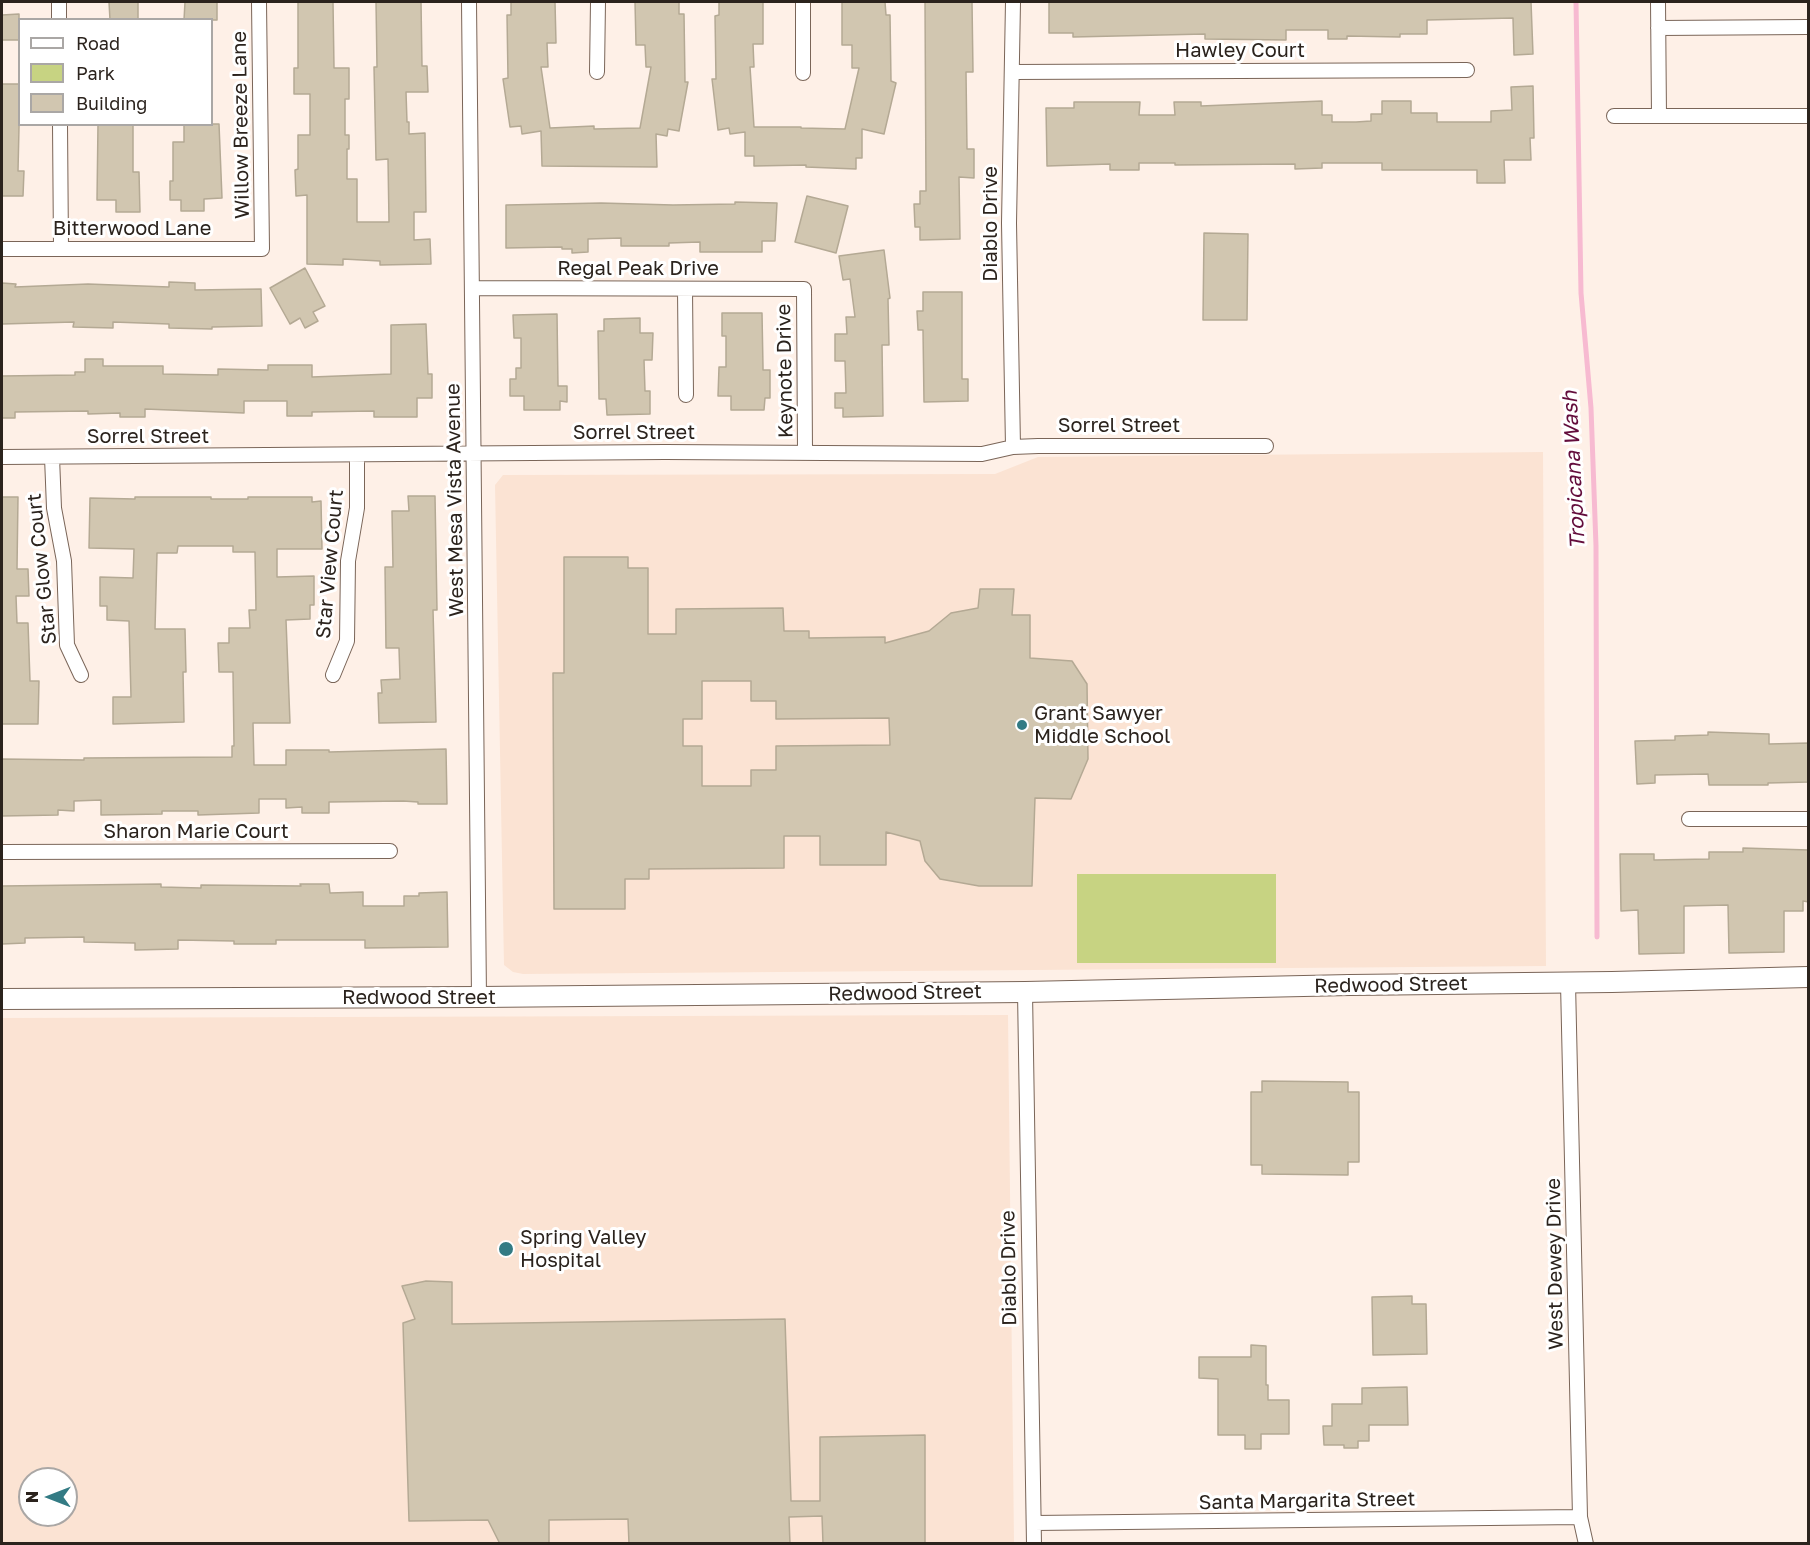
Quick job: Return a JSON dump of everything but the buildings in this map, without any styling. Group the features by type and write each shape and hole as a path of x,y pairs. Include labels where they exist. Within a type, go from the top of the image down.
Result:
{"street":[{"path":"59,2 59,18"},
{"name":"Willow Breeze Lane","path":"259,2 262,249"},
{"name":"West Mesa Vista Avenue","path":"469,2 479,998"},
{"path":"597,72 598,2"},
{"path":"803,2 803,73"},
{"name":"Diablo Drive","path":"1012,2 1009,223 1013,447"},
{"path":"1658,2 1659,116"},
{"path":"1658,28 1809,27"},
{"name":"Hawley Court","path":"1012,72 1467,70"},
{"path":"1614,116 1809,116"},
{"path":"60,126 61,249"},
{"name":"Bitterwood Lane","path":"2,249 262,249"},
{"name":"Regal Peak Drive","path":"472,288 804,289"},
{"path":"685,289 686,395"},
{"name":"Keynote Drive","path":"804,289 805,452"},
{"name":"Sorrel Street","path":"2,458 474,453 982,454 1013,447 1266,446"},
{"name":"Star View Court","path":"333,675 347,641 348,561 357,508 357,454"},
{"name":"Star Glow Court","path":"52,457 54,508 64,561 67,645 81,675"},
{"path":"1689,819 1809,819"},
{"name":"Sharon Marie Court","path":"2,852 390,851"},
{"name":"Redwood Street","path":"2,999 479,998 1025,992 1809,977"},
{"name":"West Dewey Drive","path":"1568,983 1580,1517 1586,1544"},
{"name":"Diablo Drive","path":"1025,992 1034,1544"},
{"name":"Santa Margarita Street","path":"1034,1523 1580,1517"}],"shaded area":[{"name":"Grant Sawyer Middle School","path":"1543,452 1546,966 523,974 513,972 504,965 495,485 503,475 995,474 1038,457"},
{"name":"Spring Valley Hospital","path":"1008,1015 1014,1543 2,1543 2,1018"}],"green space":[{"path":"1077,874 1276,874 1276,963 1077,963"}],"waterway":[{"name":"Tropicana Wash","path":"1576,2 1581,293 1591,408 1596,546 1597,937"}],"place":[{"name":"Grant Sawyer Middle School","path":"1022,725"},
{"name":"Spring Valley Hospital","path":"506,1249"}]}
